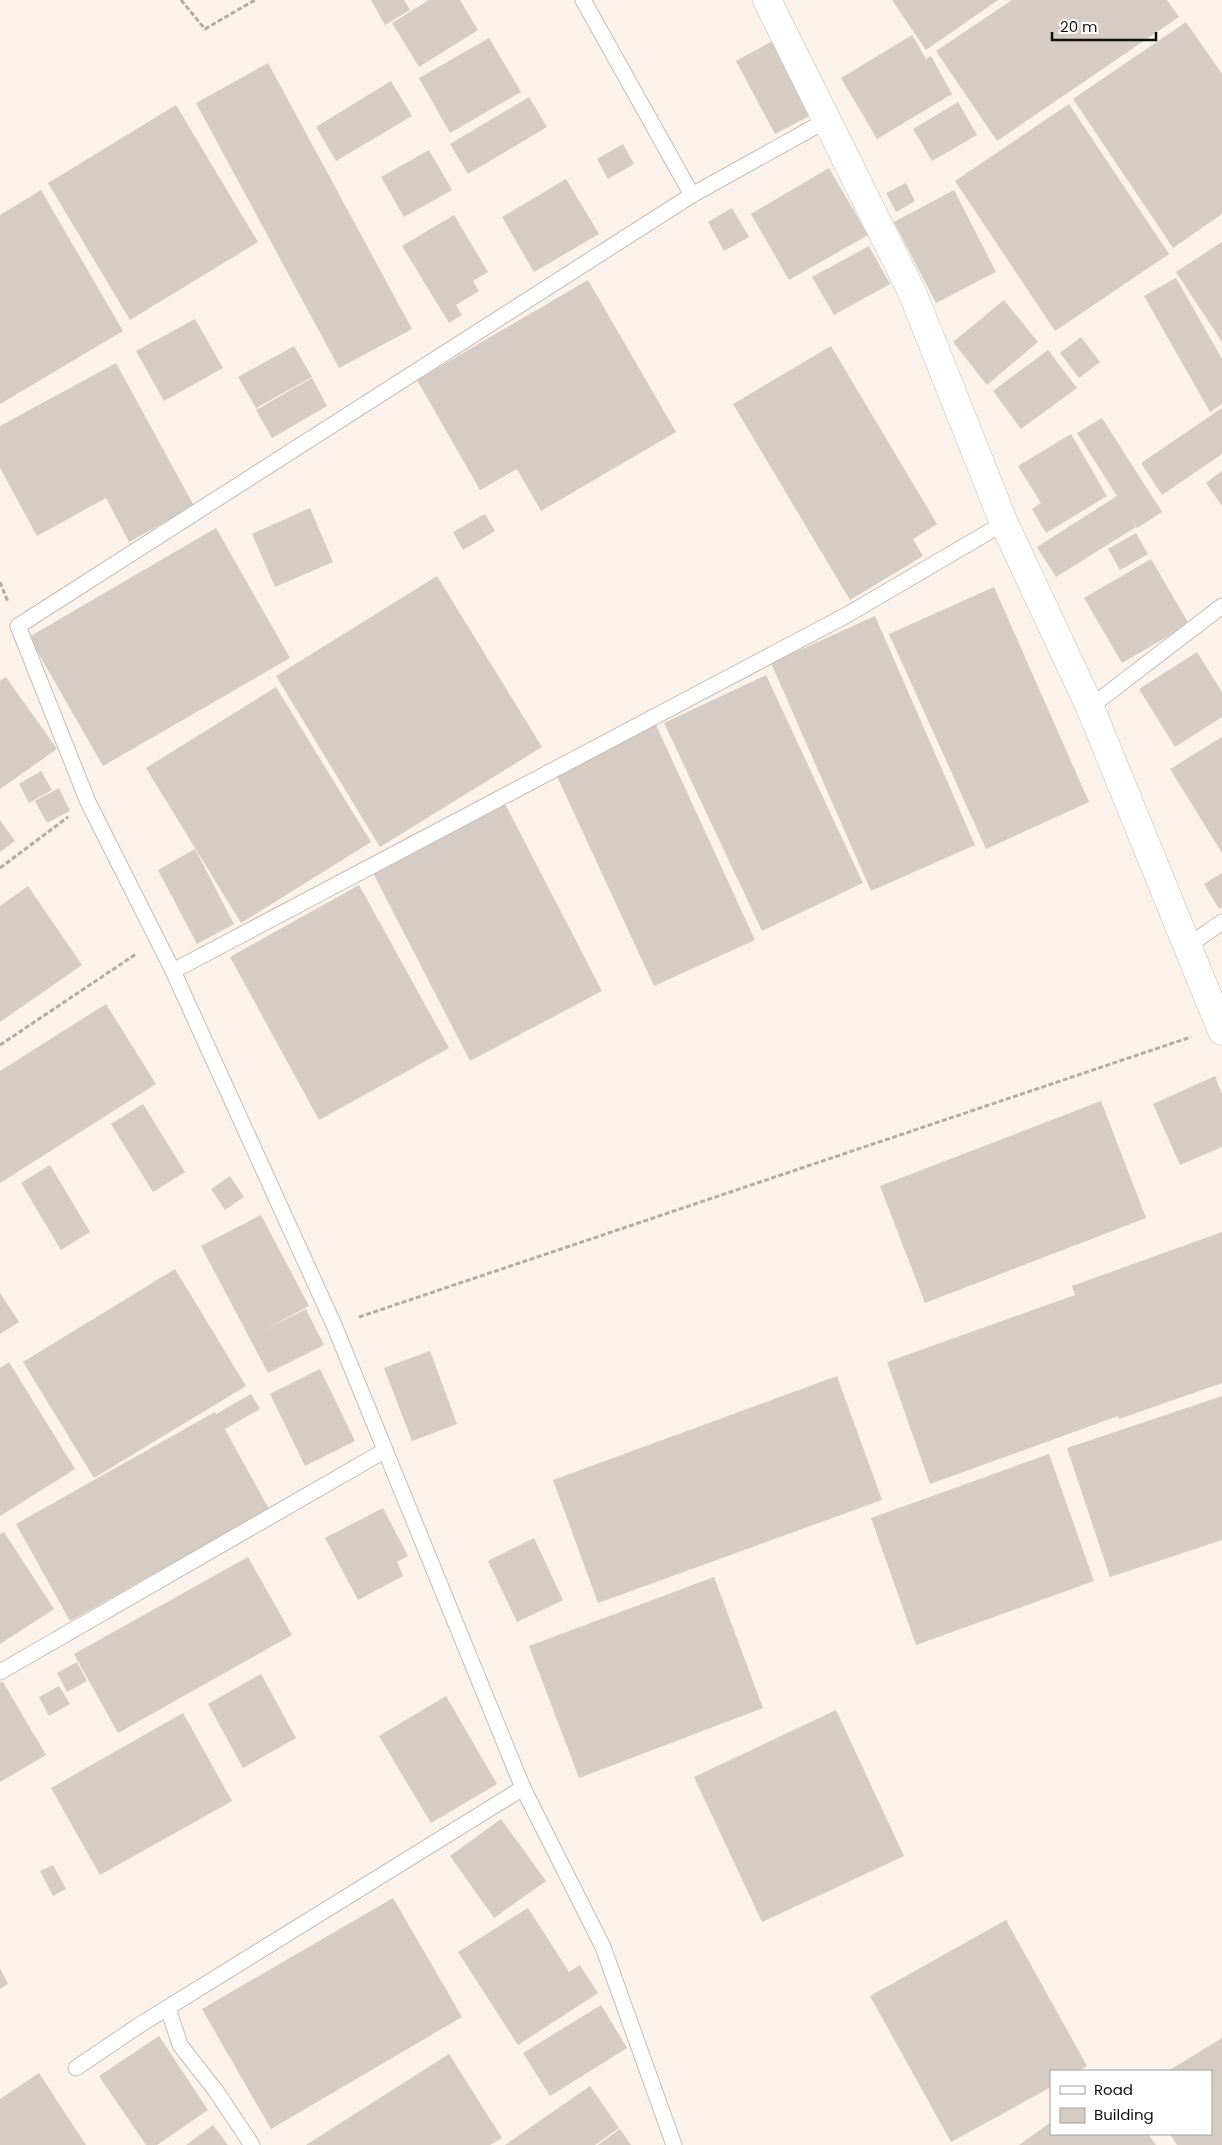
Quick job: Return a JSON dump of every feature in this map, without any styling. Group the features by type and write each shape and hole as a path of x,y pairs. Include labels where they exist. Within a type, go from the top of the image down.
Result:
{"street":[{"path":"767,0 912,292 1004,522 1090,707 1221,1029"}],"lane":[{"path":"583,0 692,195"},
{"path":"674,2145 603,1947 523,1788 334,1325 157,940 88,802 18,626 692,195 827,120"},
{"path":"172,972 845,616 1004,522"},
{"path":"1090,707 1222,606"},
{"path":"1188,946 1222,922"},
{"path":"0,1672 384,1451"},
{"path":"76,2068 168,2008 523,1788"},
{"path":"168,2008 180,2045 216,2091 252,2145"}],"path":[{"path":"181,0 204,29 255,0"},
{"path":"0,868 88,802"},
{"path":"0,1045 157,940"},
{"path":"334,1325 1221,1029"}],"building":[{"path":"371,0 404,0 410,10 385,25"},
{"path":"429,0 460,0 478,30 419,67 392,23"},
{"path":"892,0 998,0 926,50"},
{"path":"1012,0 1167,0 1179,17 997,141 936,51"},
{"path":"1186,22 1222,74 1222,214 1173,248 1073,99"},
{"path":"912,35 926,59 931,56 952,94 877,139 841,78"},
{"path":"780,37 819,111 775,134 736,61"},
{"path":"489,38 521,92 450,133 419,78"},
{"path":"268,63 412,329 339,368 196,103"},
{"path":"391,81 412,116 336,161 316,127"},
{"path":"529,97 547,127 468,174 450,144"},
{"path":"958,102 977,135 932,161 913,129"},
{"path":"1069,104 1169,254 1055,331 955,181"},
{"path":"176,105 258,242 130,320 48,183"},
{"path":"623,144 634,164 608,179 597,159"},
{"path":"429,150 452,190 404,217 381,177"},
{"path":"829,168 868,235 789,280 751,214"},
{"path":"566,179 599,234 534,272 502,217"},
{"path":"906,183 915,201 896,212 886,193"},
{"path":"41,190 123,331 0,404 0,215"},
{"path":"954,190 996,272 936,303 894,222"},
{"path":"732,208 749,237 724,251 708,222"},
{"path":"454,215 488,272 473,281 479,291 456,305 462,315 449,323 402,246"},
{"path":"1222,242 1222,342 1176,272"},
{"path":"869,246 890,284 834,315 812,277"},
{"path":"1176,278 1222,359 1222,404 1210,412 1144,296"},
{"path":"588,280 676,432 541,511 517,469 480,490 417,380"},
{"path":"1004,300 1038,342 987,385 953,342"},
{"path":"195,319 223,368 164,401 136,351"},
{"path":"1081,337 1100,362 1079,378 1060,353"},
{"path":"294,346 312,377 256,408 238,377"},
{"path":"831,346 937,524 913,539 923,556 850,600 733,404"},
{"path":"1048,350 1077,388 1021,429 993,391"},
{"path":"116,363 194,506 129,542 106,498 37,536 0,468 0,426"},
{"path":"312,378 327,406 272,438 256,410"},
{"path":"1222,408 1222,454 1162,495 1141,463"},
{"path":"1102,418 1162,512 1137,528 1123,504 1136,527 1056,577 1037,547 1117,496 1077,433"},
{"path":"1071,434 1107,496 1046,533 1032,509 1041,503 1018,466"},
{"path":"1222,471 1222,506 1206,483"},
{"path":"310,508 333,562 275,587 252,534"},
{"path":"485,514 495,531 463,550 453,532"},
{"path":"216,528 290,658 103,766 29,637"},
{"path":"1136,533 1148,554 1120,570 1108,549"},
{"path":"1151,559 1189,624 1122,663 1084,598"},
{"path":"437,576 542,747 380,847 276,676"},
{"path":"994,587 1089,802 986,849 889,634"},
{"path":"875,616 975,845 871,891 771,663"},
{"path":"1197,652 1222,692 1222,717 1175,747 1139,689"},
{"path":"766,675 863,883 762,931 664,723"},
{"path":"6,677 57,749 0,789 0,681"},
{"path":"276,687 371,842 241,923 146,768"},
{"path":"656,725 755,940 654,986 555,772"},
{"path":"1222,737 1222,853 1170,769"},
{"path":"41,771 52,790 29,803 19,784"},
{"path":"59,788 70,811 47,823 35,801"},
{"path":"505,804 602,991 470,1061 373,873"},
{"path":"0,820 15,841 0,852"},
{"path":"195,849 234,924 197,944 158,870"},
{"path":"1222,873 1222,907 1219,909 1204,884"},
{"path":"359,885 449,1048 319,1120 230,957"},
{"path":"28,886 82,965 0,1022 0,906"},
{"path":"106,1004 156,1084 0,1183 0,1071"},
{"path":"1215,1076 1222,1094 1222,1147 1180,1165 1153,1104"},
{"path":"1101,1101 1146,1218 925,1303 880,1186"},
{"path":"143,1104 185,1172 153,1192 111,1124"},
{"path":"50,1165 90,1232 61,1250 21,1183"},
{"path":"230,1176 244,1197 225,1210 211,1189"},
{"path":"261,1215 309,1306 262,1331 306,1309 324,1345 268,1373 201,1246"},
{"path":"1222,1232 1222,1383 1119,1419 1118,1416 930,1484 887,1362 1075,1295 1072,1286"},
{"path":"175,1269 246,1386 94,1478 23,1362"},
{"path":"0,1293 19,1322 0,1334"},
{"path":"430,1351 457,1424 412,1441 384,1368"},
{"path":"9,1362 75,1469 0,1516 0,1368"},
{"path":"320,1369 355,1441 305,1466 270,1394"},
{"path":"837,1376 882,1500 598,1603 553,1480"},
{"path":"251,1394 260,1409 225,1429 218,1417 269,1509 70,1621 16,1524 215,1412 216,1414"},
{"path":"1222,1396 1222,1540 1110,1577 1067,1448"},
{"path":"1049,1454 1094,1581 916,1645 871,1518"},
{"path":"383,1508 408,1556 397,1562 403,1576 358,1600 325,1538"},
{"path":"4,1532 54,1609 0,1644 0,1534"},
{"path":"534,1538 563,1600 517,1622 488,1561"},
{"path":"248,1557 292,1635 118,1733 74,1654"},
{"path":"714,1577 763,1708 579,1778 529,1646"},
{"path":"77,1662 87,1681 67,1692 57,1673"},
{"path":"261,1674 296,1738 243,1768 208,1704"},
{"path":"3,1682 46,1755 0,1782 0,1683"},
{"path":"59,1686 70,1704 49,1716 39,1697"},
{"path":"446,1696 497,1784 431,1823 379,1736"},
{"path":"836,1710 904,1856 762,1922 694,1777"},
{"path":"183,1713 232,1801 100,1875 51,1788"},
{"path":"501,1819 546,1881 494,1918 450,1856"},
{"path":"53,1865 66,1889 53,1896 40,1871"},
{"path":"393,1898 462,2017 271,2129 202,2009"},
{"path":"528,1908 569,1972 580,1965 598,1993 518,2045 458,1952"},
{"path":"1006,1920 1087,2066 1080,2070 1050,2070 1050,2088 951,2142 870,1996"},
{"path":"0,1968 8,1984 0,1989"},
{"path":"601,2005 627,2048 550,2096 523,2053"},
{"path":"159,2036 208,2110 157,2145 146,2145 99,2076"},
{"path":"1222,2038 1222,2145 1177,2145 1171,2135 1212,2135 1212,2070 1170,2070"},
{"path":"449,2054 502,2138 490,2145 306,2145"},
{"path":"39,2073 86,2145 0,2145 0,2099"},
{"path":"590,2086 619,2128 595,2145 505,2145"},
{"path":"1050,2123 1050,2135 1149,2135 1156,2145 1019,2145"},
{"path":"213,2125 228,2145 186,2145"},
{"path":"620,2129 631,2145 598,2145"}]}
